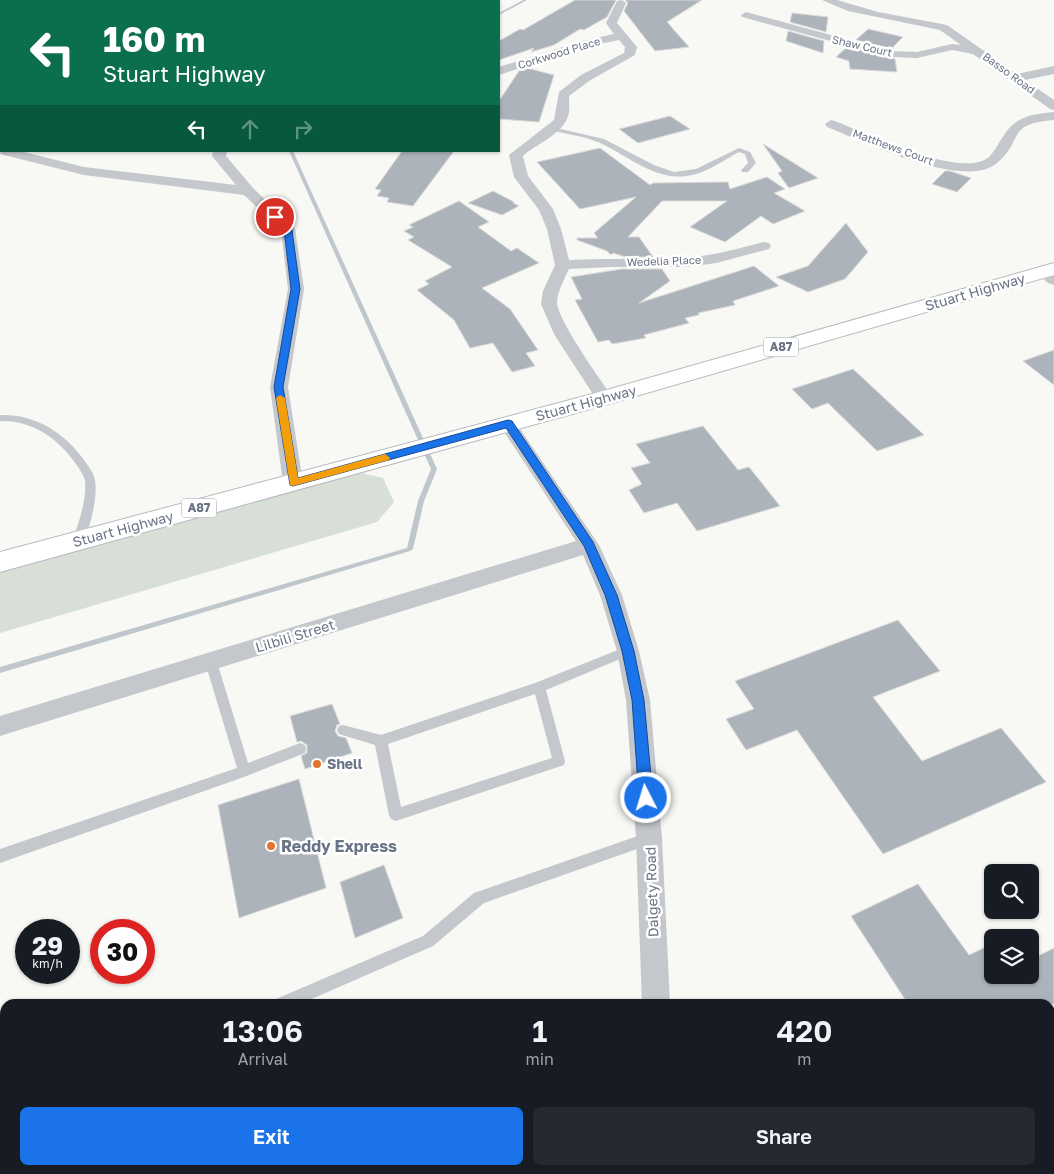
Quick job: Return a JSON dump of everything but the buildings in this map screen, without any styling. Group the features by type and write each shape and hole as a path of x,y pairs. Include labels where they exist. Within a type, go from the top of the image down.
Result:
{"highway":[{"name":"Stuart Highway","path":"0,562 604,398 1050,274"}],"street":[{"name":"Basso Road","path":"827,0 869,13 943,27 964,40 1054,106"},
{"path":"604,398 562,334 549,304 552,291 563,265 554,229 546,209 520,177 516,155 524,147 552,129 561,118 563,95 586,78 629,55 631,48 611,23 622,8"},
{"name":"Shaw Court","path":"746,15 890,54 917,55 952,47 980,52"},
{"name":"Corkwood Place","path":"500,71 586,43 620,36"},
{"path":"1015,78 1054,70"},
{"name":"Matthews Court","path":"831,124 927,162 958,168 986,165 999,155 1019,124 1036,118 1054,116"},
{"path":"5,152 84,171 248,191"},
{"path":"220,154 248,191 288,230 296,289 279,387 293,483"},
{"name":"Wedelia Place","path":"563,265 612,262 689,262 716,258 764,246"},
{"name":"Dalgety Road","path":"508,424 589,545 611,595 628,651 638,700 650,838 656,999"},
{"name":"Lilbili Street","path":"0,726 589,545"}],"lane":[{"path":"552,129 590,136 660,172 675,175 697,171 739,150 748,153 752,163 745,170"},
{"path":"0,418 9,417 47,428 74,451 90,479 91,497 78,541"},
{"path":"343,730 381,741 538,687 628,651"},
{"path":"211,662 244,771"},
{"path":"381,741 396,815 559,761 538,687"},
{"path":"0,856 244,771 300,749"},
{"path":"293,999 428,941 479,898 650,838"}],"shaded area":[{"path":"344,469 383,478 394,502 377,522 0,633 0,562"}],"waterway":[{"path":"500,13 525,0"},
{"path":"0,670 410,549 421,501 434,469 291,152"}],"slow traffic":[{"path":"280,398 293,483 385,458"}],"place":[{"name":"Shell","path":"317,764"},
{"name":"Reddy Express","path":"271,846"}],"route":[{"path":"275,217 288,230 296,289 279,387 293,483 508,424 589,545 611,595 628,651 638,700 646,798"}]}
